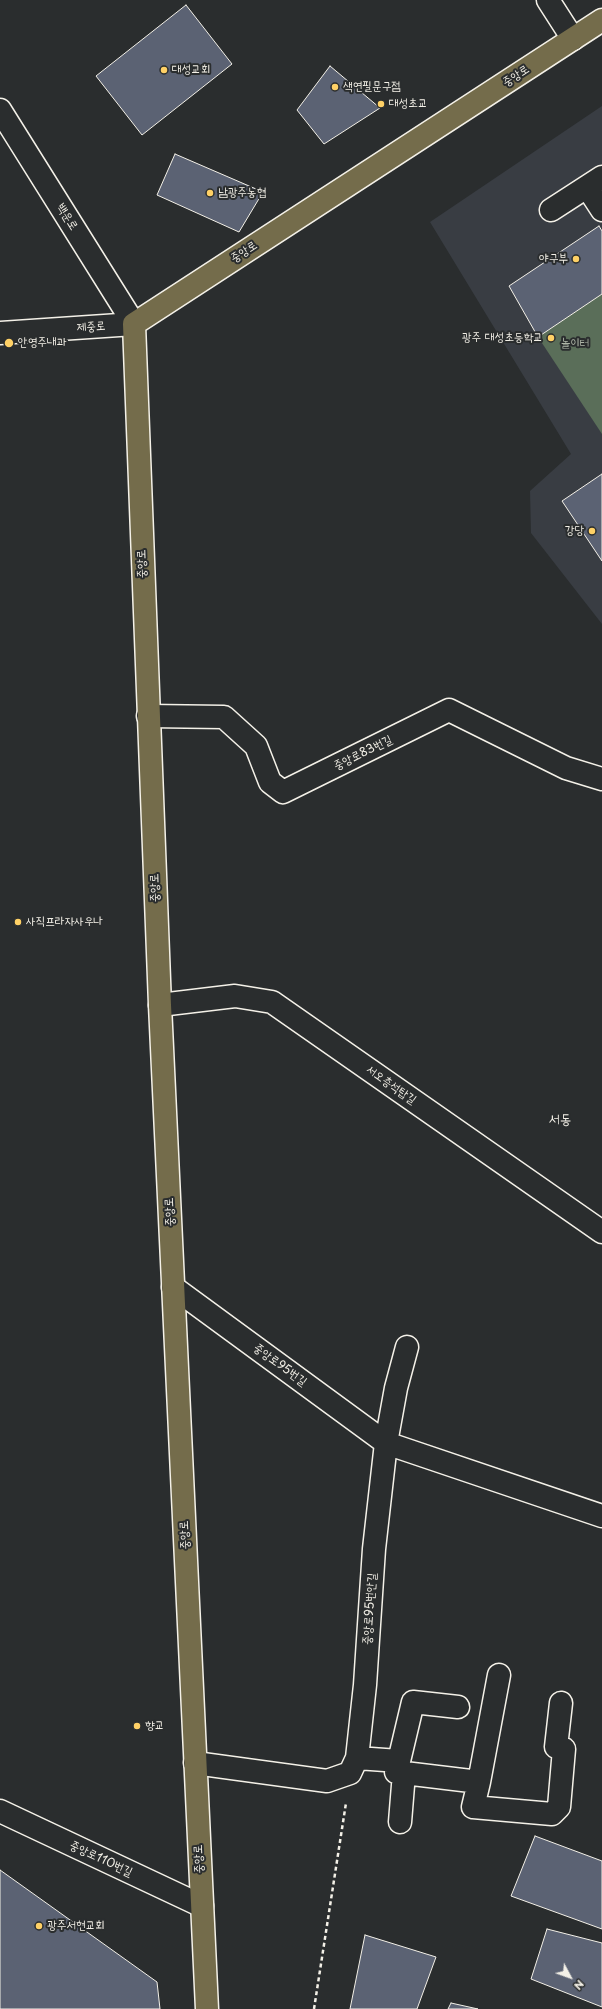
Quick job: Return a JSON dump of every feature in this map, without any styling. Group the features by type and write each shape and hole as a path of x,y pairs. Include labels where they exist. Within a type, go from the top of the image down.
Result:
{"main road":[{"name":"중앙로","path":"207,2009 160,1005 134,324 602,20"}],"street":[{"path":"548,0 573,40"},
{"name":"백운로","path":"0,110 134,324"},
{"path":"551,210 594,182 602,210"},
{"name":"제중로","path":"0,333 134,324"},
{"name":"중앙로83번길","path":"148,716 224,717 256,746 270,782 283,792 449,710 566,768 602,779"},
{"name":"서오층석탑길","path":"160,1005 235,996 272,1002 602,1232"},
{"name":"중앙로95번길","path":"173,1287 386,1443 602,1516"},
{"path":"386,1443 396,1388 407,1347"},
{"name":"중앙로95번안길","path":"354,1766 365,1685 374,1549 386,1443"},
{"path":"499,1675 473,1807 552,1814 559,1807 564,1749 556,1747 561,1703"},
{"path":"400,1822 402,1767 413,1702 458,1707"},
{"path":"195,1763 326,1781 354,1766 402,1767 479,1782"},
{"name":"중앙로110번길","path":"0,1811 202,1906"}],"path":[{"path":"314,2009 354,1766"}],"shaded area":[{"name":"광주 대성초등학교","path":"602,106 602,624 531,533 530,491 571,454 430,222"}],"green space":[{"name":"놀이터","path":"602,294 602,434 538,337"}],"building":[{"name":"대성교회","path":"186,5 232,64 142,135 96,76"},
{"name":"색연필문구점","path":"330,66 380,108 324,144 297,110"},
{"name":"남광주농협","path":"175,154 263,192 239,232 157,195"},
{"name":"야구부","path":"599,226 602,231 602,294 538,337 509,286"},
{"name":"강당","path":"602,474 602,561 562,501"},
{"path":"535,1836 602,1861 602,1929 511,1896"},
{"name":"광주서현교회","path":"0,1870 157,1982 160,2009 0,2009"},
{"path":"547,1929 602,1943 602,2007 531,1979"},
{"path":"365,1935 436,1957 417,2009 350,2009"},
{"path":"451,2003 478,2009 448,2009"}],"place":[{"name":"대성교회","path":"164,70"},
{"name":"색연필문구점","path":"335,87"},
{"name":"대성초교","path":"381,104"},
{"name":"남광주농협","path":"210,193"},
{"name":"야구부","path":"576,259"},
{"name":"광주 대성초등학교","path":"551,338"},
{"name":"안영주내과","path":"9,343"},
{"name":"강당","path":"592,531"},
{"name":"사직프라자사우나","path":"18,922"},
{"name":"향교","path":"137,1726"},
{"name":"광주서현교회","path":"39,1926"}],"district":[{"name":"서동","path":"560,1120"}]}
